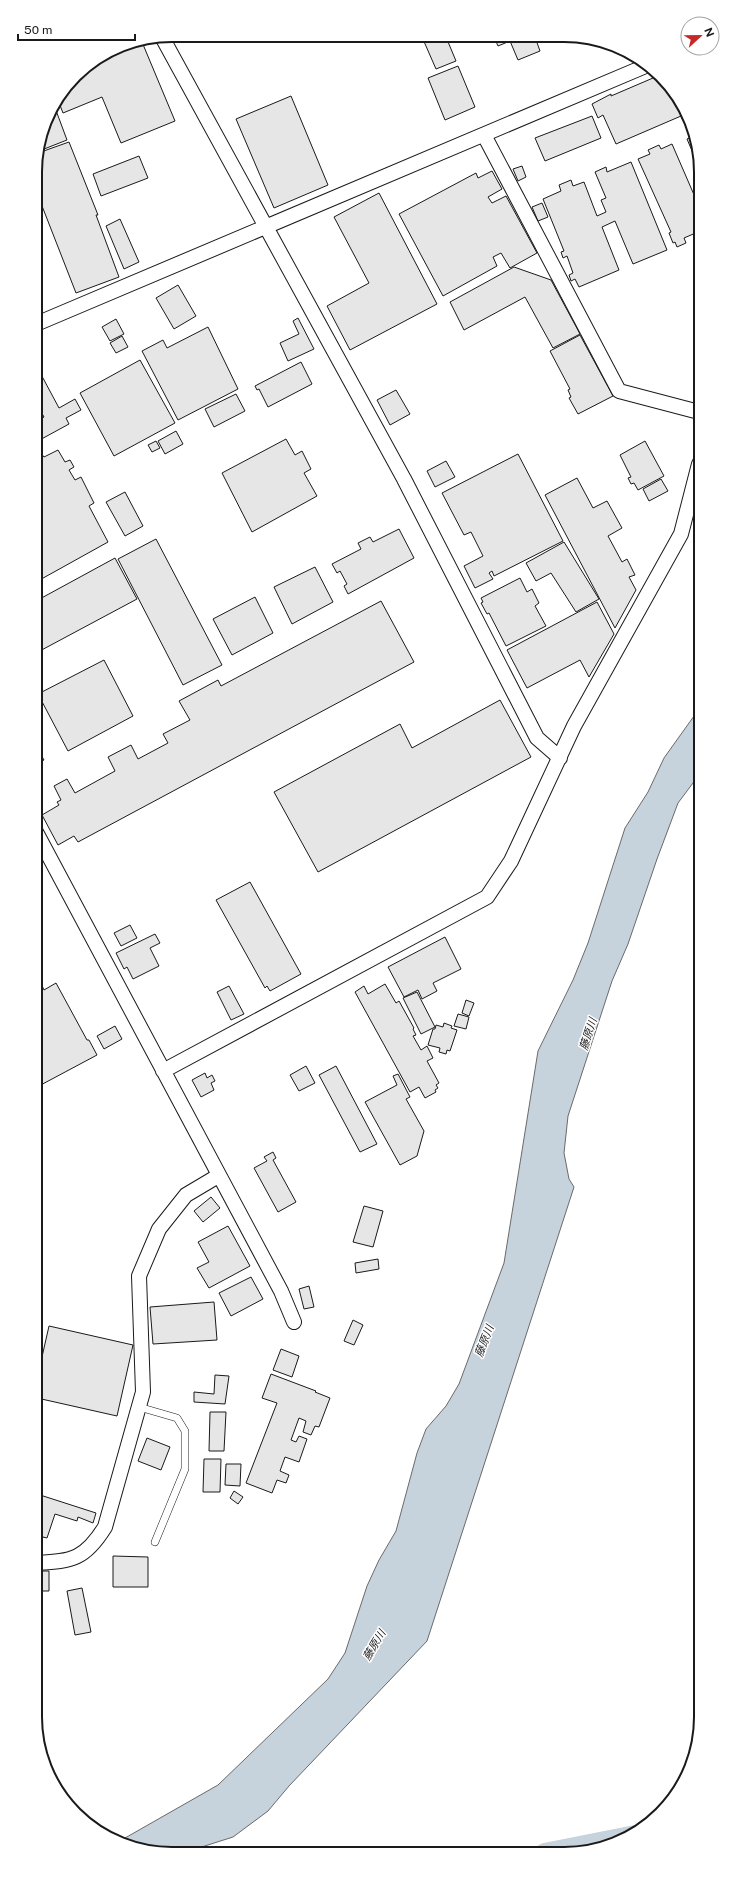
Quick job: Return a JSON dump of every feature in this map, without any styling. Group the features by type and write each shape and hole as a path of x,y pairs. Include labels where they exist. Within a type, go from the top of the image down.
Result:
{"street":[{"path":"165,42 404,479 537,738 560,758"},
{"path":"42,321 642,68"},
{"path":"484,135 619,391 694,411"},
{"path":"163,1071 487,897 511,861 574,726 681,534 694,483"},
{"path":"42,843 284,1298 294,1322"},
{"path":"42,1563 63,1561 77,1557 95,1543 105,1527 143,1392 139,1276 159,1230 186,1195 218,1176"}],"lane":[{"path":"139,1407 177,1418 185,1430 185,1469 155,1542"}],"water":[{"name":"藤原川","path":"694,716 694,782 678,803 628,944 612,981 568,1116 564,1153 569,1179 574,1187 427,1641 289,1786 268,1811 233,1837 202,1847 155,1846 125,1838 218,1785 328,1679 345,1653 367,1586 379,1560 396,1531 417,1453 426,1429 446,1406 459,1384 504,1263 538,1051 573,980 588,943 625,828 648,792 664,758"}],"building":[{"path":"424,42 448,42 456,61 436,69"},
{"path":"496,42 508,42 498,46"},
{"path":"510,42 537,42 540,51 518,60"},
{"path":"144,46 175,121 121,143 102,97 63,113 60,105 74,86 86,74 115,55"},
{"path":"458,66 475,107 445,120 428,78"},
{"path":"654,78 662,86 677,107 683,119 681,116 616,144 603,115 598,118 592,104 611,94 611,96"},
{"path":"291,96 328,185 274,208 236,119"},
{"path":"57,112 67,140 44,149 46,139"},
{"path":"592,116 601,138 545,161 535,138"},
{"path":"690,138 692,152 687,139"},
{"path":"69,142 98,215 96,215 119,277 76,293 42,206 42,164 44,151"},
{"path":"672,144 694,195 694,234 684,238 686,243 677,247 675,242 673,243 669,233 671,232 638,159 650,154 648,150 659,145 661,149"},
{"path":"139,156 148,178 101,196 93,174"},
{"path":"631,162 667,250 633,264 615,221 602,227 619,270 579,287 575,279 571,281 569,275 573,273 567,256 563,258 561,252 564,251 543,199 561,191 559,185 571,180 573,186 584,182 597,216 606,212 601,200 606,198 595,172 606,167 607,172"},
{"path":"522,166 526,177 518,181 513,169"},
{"path":"492,171 502,189 488,197 492,203 506,196 537,253 510,268 501,253 493,257 497,266 443,296 399,214 476,173 478,178"},
{"path":"379,193 437,304 350,350 327,306 369,283 334,217"},
{"path":"542,203 548,217 538,221 532,207"},
{"path":"120,219 139,262 124,269 106,226"},
{"path":"514,267 551,280 580,334 553,348 525,297 464,330 450,302"},
{"path":"178,285 196,316 174,329 156,298"},
{"path":"298,318 314,349 288,361 280,343 299,334 293,321"},
{"path":"116,319 124,334 110,341 102,327"},
{"path":"208,327 238,389 178,420 142,351 163,340 167,348"},
{"path":"580,335 613,396 578,414 569,398 571,397 568,390 570,389 550,351"},
{"path":"122,336 128,347 116,353 110,343"},
{"path":"140,360 175,423 114,456 80,393"},
{"path":"301,362 312,384 268,407 259,389 257,390 255,386"},
{"path":"42,376 59,408 75,399 81,410 66,418 69,424 42,439 42,418 44,417 42,414"},
{"path":"396,390 410,414 390,425 377,400"},
{"path":"236,394 245,411 214,427 205,409"},
{"path":"176,431 183,444 165,454 158,441"},
{"path":"286,439 295,455 302,451 311,469 304,473 317,496 252,532 222,473"},
{"path":"156,441 160,448 152,452 148,445"},
{"path":"645,441 664,476 638,490 634,483 631,484 628,478 631,477 620,455"},
{"path":"58,450 65,462 70,460 74,467 69,470 75,480 81,477 94,503 89,506 108,542 42,579 42,454 44,457"},
{"path":"518,454 563,541 494,576 492,571 489,573 493,579 475,588 464,566 483,556 471,532 464,535 442,493"},
{"path":"446,461 455,477 435,487 427,471"},
{"path":"577,478 593,508 607,501 622,528 608,536 622,562 627,559 635,575 629,577 636,590 615,628 545,495"},
{"path":"661,479 668,491 649,501 643,489"},
{"path":"125,492 143,526 125,536 106,502"},
{"path":"399,529 414,558 348,594 344,586 347,584 340,571 337,573 332,564 361,549 358,543 370,537 373,542"},
{"path":"156,539 222,665 183,685 118,559"},
{"path":"564,542 599,599 576,612 551,573 536,581 526,563"},
{"path":"115,558 137,599 42,650 42,598"},
{"path":"315,567 333,602 292,624 274,587"},
{"path":"520,578 527,592 532,589 539,603 535,606 546,626 506,646 489,613 487,614 481,603 483,602 481,598"},
{"path":"255,597 273,633 232,655 213,619"},
{"path":"381,601 414,662 78,842 74,836 58,845 42,815 59,805 57,802 61,800 54,786 67,779 75,793 115,771 108,757 131,745 138,759 168,743 163,734 190,720 179,701 218,680 221,686"},
{"path":"597,602 614,634 589,677 580,660 527,688 507,650"},
{"path":"104,660 133,716 68,751 42,702 42,692"},
{"path":"500,700 531,757 318,872 274,792 400,724 412,748"},
{"path":"250,882 301,974 270,991 267,986 265,988 216,900"},
{"path":"130,925 137,938 121,946 114,933"},
{"path":"155,934 160,943 150,948 159,966 133,979 127,967 124,969 116,953"},
{"path":"445,937 461,969 433,983 437,991 422,999 418,990 404,997 388,967"},
{"path":"56,983 87,1040 89,1040 97,1055 42,1084 42,986 44,990"},
{"path":"385,984 396,1003 399,1001 414,1028 413,1029 416,1035 413,1036 421,1050 427,1046 433,1058 427,1061 439,1083 436,1085 438,1088 435,1090 436,1092 425,1098 419,1087 410,1092 355,992 364,986 368,994"},
{"path":"229,986 244,1014 231,1020 217,992"},
{"path":"417,992 435,1027 421,1034 403,998"},
{"path":"466,1000 474,1003 469,1016 462,1013"},
{"path":"458,1014 469,1017 466,1029 454,1026"},
{"path":"444,1023 457,1030 450,1051 447,1050 446,1054 439,1052 440,1048 428,1045 433,1029 435,1029 436,1025 443,1027"},
{"path":"115,1026 122,1039 104,1049 97,1036"},
{"path":"306,1066 315,1083 299,1091 290,1075"},
{"path":"336,1066 377,1144 360,1152 319,1075"},
{"path":"205,1073 207,1078 212,1075 215,1081 211,1083 214,1090 201,1097 192,1080"},
{"path":"398,1074 410,1097 406,1099 424,1131 417,1156 400,1165 365,1102 397,1085 393,1076"},
{"path":"273,1152 276,1158 273,1160 296,1202 278,1212 254,1168 267,1161 264,1157"},
{"path":"211,1197 220,1208 203,1222 194,1211"},
{"path":"364,1206 383,1211 373,1247 353,1242"},
{"path":"228,1226 250,1266 209,1288 197,1268 209,1262 198,1242"},
{"path":"378,1259 379,1269 356,1273 355,1263"},
{"path":"251,1277 263,1299 231,1316 219,1293"},
{"path":"309,1286 314,1307 304,1309 299,1289"},
{"path":"214,1302 217,1340 153,1344 150,1307"},
{"path":"353,1320 363,1325 354,1345 344,1341"},
{"path":"49,1326 133,1345 117,1416 42,1399 42,1357"},
{"path":"281,1349 299,1356 292,1377 273,1370"},
{"path":"271,1374 316,1391 315,1392 330,1398 319,1427 315,1426 311,1435 303,1432 306,1421 299,1418 291,1440 296,1442 299,1436 307,1439 299,1462 285,1457 280,1471 289,1475 286,1483 277,1480 272,1493 246,1483 277,1403 262,1398"},
{"path":"215,1375 229,1376 225,1404 194,1402 194,1392 214,1394"},
{"path":"210,1412 226,1412 224,1451 209,1451"},
{"path":"147,1438 170,1447 161,1470 138,1461"},
{"path":"204,1459 221,1459 220,1492 203,1492"},
{"path":"226,1464 241,1464 240,1486 225,1485"},
{"path":"234,1491 243,1497 238,1504 230,1498"},
{"path":"42,1496 96,1513 93,1523 78,1517 77,1521 55,1514 47,1538 43,1537 42,1540"},
{"path":"113,1556 148,1557 148,1587 113,1587"},
{"path":"42,1571 49,1571 49,1591 42,1591"},
{"path":"82,1588 91,1632 75,1635 67,1591"}],"waterway":[{"path":"564,1847 613,1837"}]}
